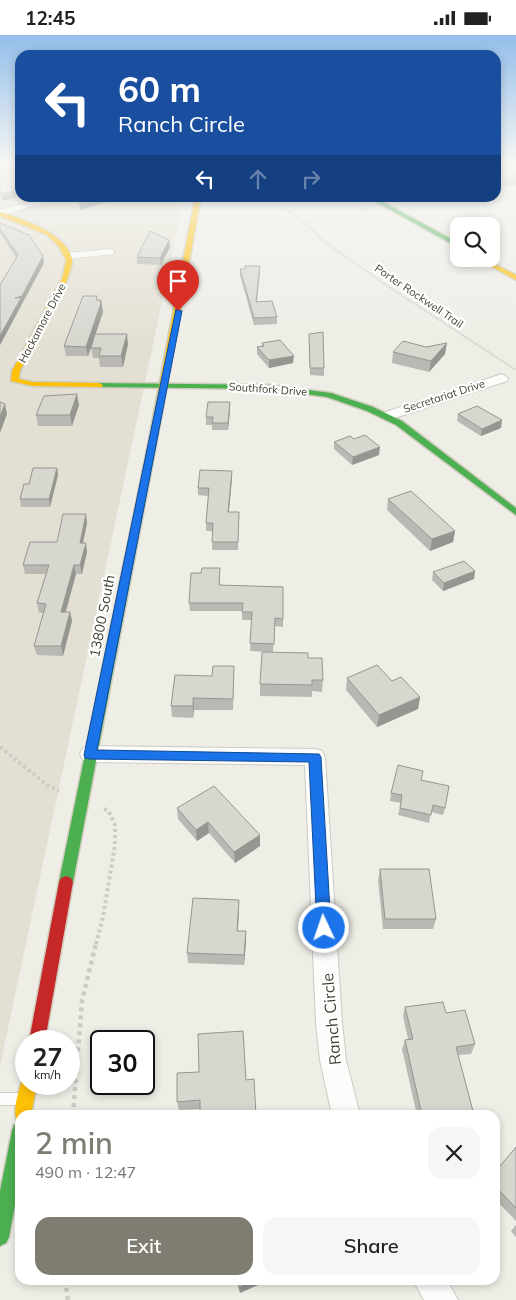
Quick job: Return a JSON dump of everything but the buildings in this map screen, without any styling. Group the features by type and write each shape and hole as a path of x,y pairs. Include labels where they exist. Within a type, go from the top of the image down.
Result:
{"main road":[{"path":"22,223 49,234 59,242 68,256"},
{"name":"13800 South","path":"39,1030 90,755 164,385 193,223"},
{"path":"417,223 450,241"},
{"name":"Hackamore Drive","path":"15,381 16,371 65,279 69,267 68,256"},
{"path":"496,267 516,278"},
{"name":"Southfork Drive","path":"15,381 33,384 268,387 299,390 343,399 387,416 516,512"},
{"path":"24,1110 27,1095"},
{"path":"0,1237 15,1158"}],"street":[{"path":"68,256 108,251"},
{"name":"Secretariat Drive","path":"387,416 502,378"},
{"name":"Ranch Circle","path":"90,755 315,757 329,1023 333,1060 345,1110"},
{"path":"432,1285 442,1300"}],"lane":[{"path":"0,1099 26,1099"}],"path":[{"name":"Porter Rockwell Trail","path":"304,223 325,242 516,370"},
{"path":"511,366 516,363"},
{"path":"66,1285 68,1300"}],"shaded area":[{"path":"0,223 179,223 0,1066"}],"traffic: fast":[{"path":"417,223 450,241"},
{"path":"99,385 269,387 328,395 370,409 399,423 516,512"},
{"path":"66,882 152,445"},
{"path":"0,1237 15,1158"}],"traffic: slow":[{"path":"22,223 49,234 62,246 69,260 65,279 16,371 15,381 33,384 99,385"},
{"path":"152,445 193,223"},
{"path":"496,267 516,278"},
{"path":"24,1110 27,1095"}],"traffic: jam":[{"path":"39,1030 66,882"}],"route":[{"path":"178,311 90,755 315,757 324,928"}]}
